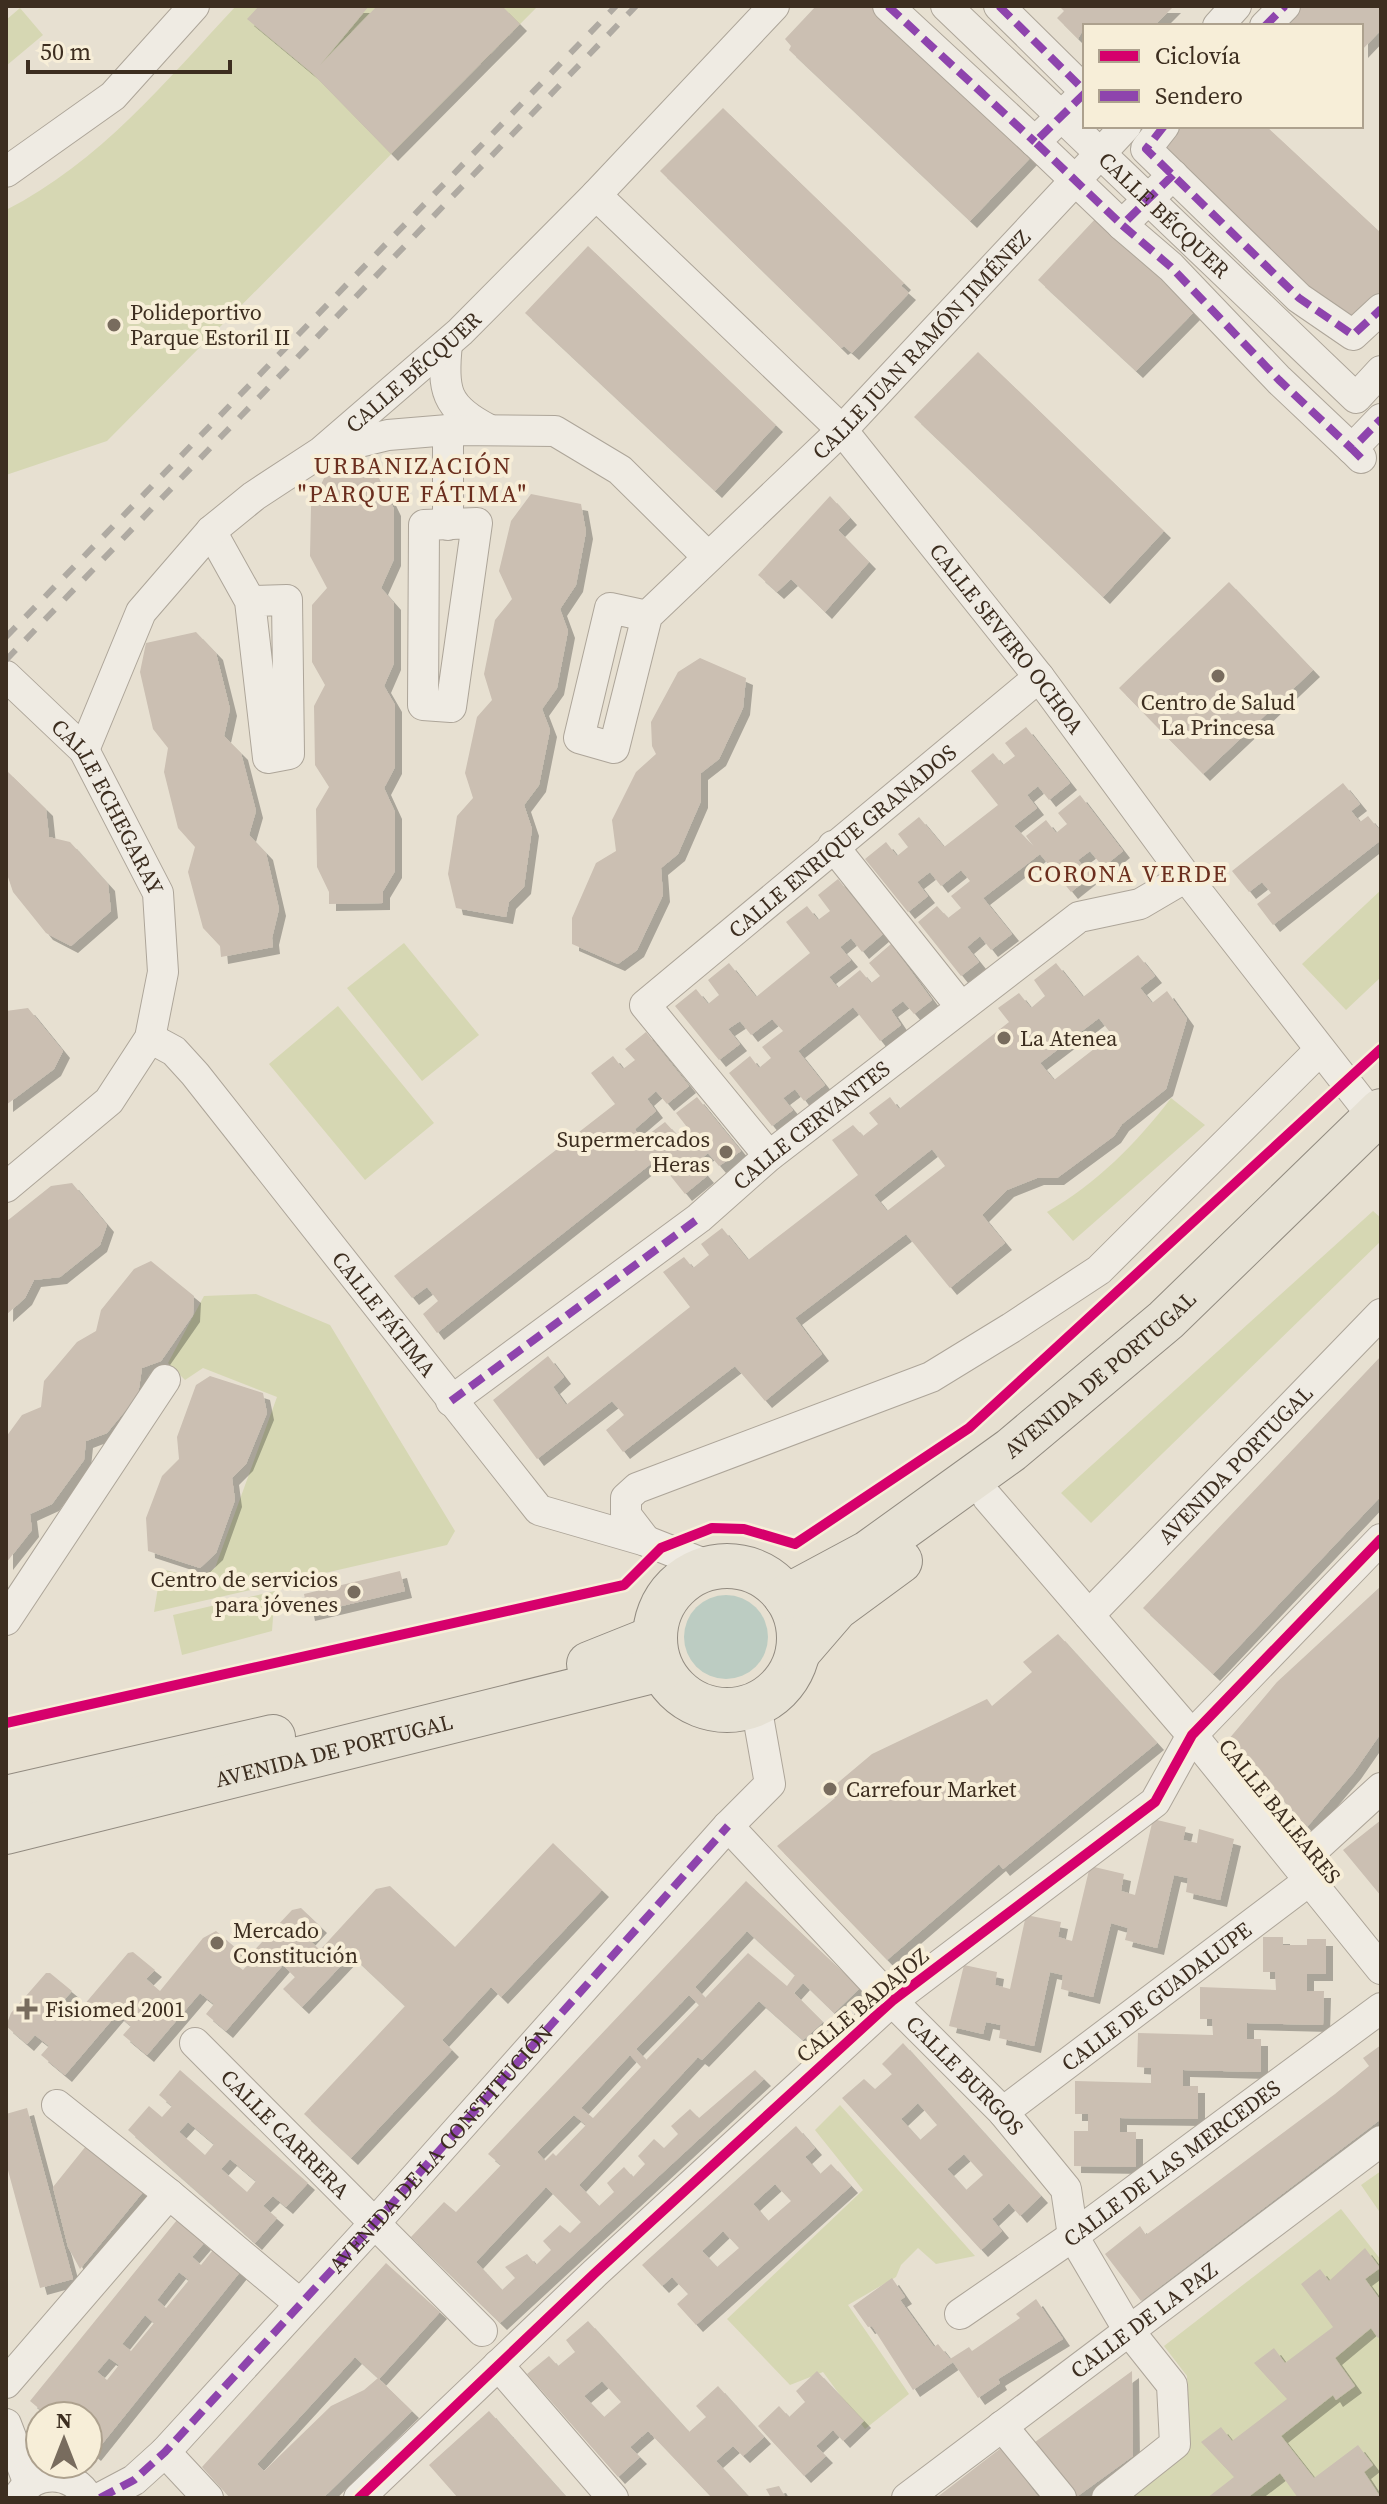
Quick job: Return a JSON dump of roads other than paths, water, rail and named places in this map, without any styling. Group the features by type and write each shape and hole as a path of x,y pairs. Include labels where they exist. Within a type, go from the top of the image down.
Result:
{"main road":[{"name":"AVENIDA DE PORTUGAL","path":"798,1652 836,1608 1098,1417 1177,1347 1379,1126"},
{"name":"AVENIDA DE PORTUGAL","path":"786,1597 868,1553 1018,1444 1166,1320 1379,1126"},
{"path":"712,1567 737,1567 758,1573 786,1597 799,1631 798,1652 787,1678 777,1691 756,1705 728,1711 697,1705 675,1690 657,1654 659,1611 673,1589 686,1578 712,1567"},
{"name":"AVENIDA DE PORTUGAL","path":"6,1798 583,1666 657,1654"},
{"name":"AVENIDA DE PORTUGAL","path":"6,1832 657,1654"}],"street":[{"path":"6,172 113,96 194,6"},
{"name":"CALLE BÉCQUER","path":"84,750 141,612 211,531 254,496 321,452 447,344 596,195 774,6"},
{"path":"888,6 1171,267 1216,317 1356,453 1381,419"},
{"name":"CALLE BÉCQUER","path":"946,6 1356,398 1381,371"},
{"path":"999,6 1083,90"},
{"path":"1220,24 1236,6"},
{"path":"1267,24 1285,6"},
{"path":"1035,142 1083,94"},
{"name":"CALLE JUAN RAMÓN JIMÉNEZ","path":"708,557 842,430 1124,128"},
{"path":"1157,129 1146,149 1299,298 1353,335 1381,309"},
{"path":"1122,225 1173,175"},
{"name":"CALLE SEVERO OCHOA","path":"596,195 842,430 1039,677 1186,877 1379,1126"},
{"path":"447,344 444,376 450,400 465,417 488,429"},
{"path":"321,452 388,435 488,429 555,431 585,446 620,470 708,557 647,616"},
{"path":"448,430 448,525"},
{"path":"477,523 451,707 423,705 424,525 448,525 477,523"},
{"path":"211,531 250,601"},
{"name":"CALLE ENRIQUE GRANADOS","path":"769,1156 645,1005 1039,677"},
{"name":"CALLE ECHEGARAY","path":"6,1187 109,1101 150,1038 163,972 158,893 84,750 8,678"},
{"path":"833,846 961,1007"},
{"name":"CALLE CERVANTES","path":"451,1401 699,1218 769,1156 1079,917 1140,904 1186,877"},
{"name":"CALLE FÁTIMA","path":"150,1038 174,1051 195,1074 539,1510 646,1541"},
{"path":"712,1567 646,1541 626,1515 626,1498 637,1488 931,1377 1011,1328 1099,1270 1320,1050"},
{"name":"AVENIDA PORTUGAL","path":"1089,1615 1381,1314"},
{"path":"6,1620 165,1380"},
{"name":"CALLE BALEARES","path":"988,1498 1192,1735 1381,1969"},
{"name":"CALLE BADAJOZ","path":"359,2498 498,2365 892,2001 1155,1802 1192,1735 1381,1539"},
{"name":"AVENIDA DE LA CONSTITUCIÓN","path":"100,2498 134,2480 165,2452 373,2225 728,1826 770,1784 756,1705"},
{"name":"CALLE DE GUADALUPE","path":"1003,2112 1304,1872 1381,1788"},
{"name":"CALLE BURGOS","path":"728,1826 892,2001 1003,2112 1066,2189 1073,2236"},
{"name":"CALLE DE LAS MERCEDES","path":"960,2314 1073,2236 1381,2008"},
{"name":"CALLE CARRERA","path":"195,2043 482,2331"},
{"path":"57,2105 300,2304"},
{"name":"CALLE DE LA PAZ","path":"907,2498 1381,2141"},
{"path":"6,2383 169,2194"},
{"path":"1073,2236 1129,2331 1172,2385 1175,2444 1107,2498"},
{"path":"498,2365 613,2498"},
{"path":"6,2424 24,2491 46,2477 61,2477 74,2482 88,2498"},
{"path":"1002,2426 1061,2498"},
{"path":"165,2452 208,2498"}],"railway":[{"path":"6,637 616,6"},
{"path":"6,660 636,6"}],"place":[{"name":"Polideportivo Parque Estoril II","path":"114,325"},
{"name":"Centro de Salud La Princesa","path":"1218,676"},
{"name":"La Atenea","path":"1004,1038"},
{"name":"Supermercados Heras","path":"726,1152"},
{"name":"Centro de servicios para jóvenes","path":"354,1592"},
{"name":"Carrefour Market","path":"830,1789"},
{"name":"Mercado Constitución","path":"217,1943"},
{"name":"Fisiomed 2001","path":"27,2009"}],"district":[{"name":"URBANIZACIÓN \"PARQUE FÁTIMA\"","path":"413,479"},
{"name":"CORONA VERDE","path":"1128,873"}]}
